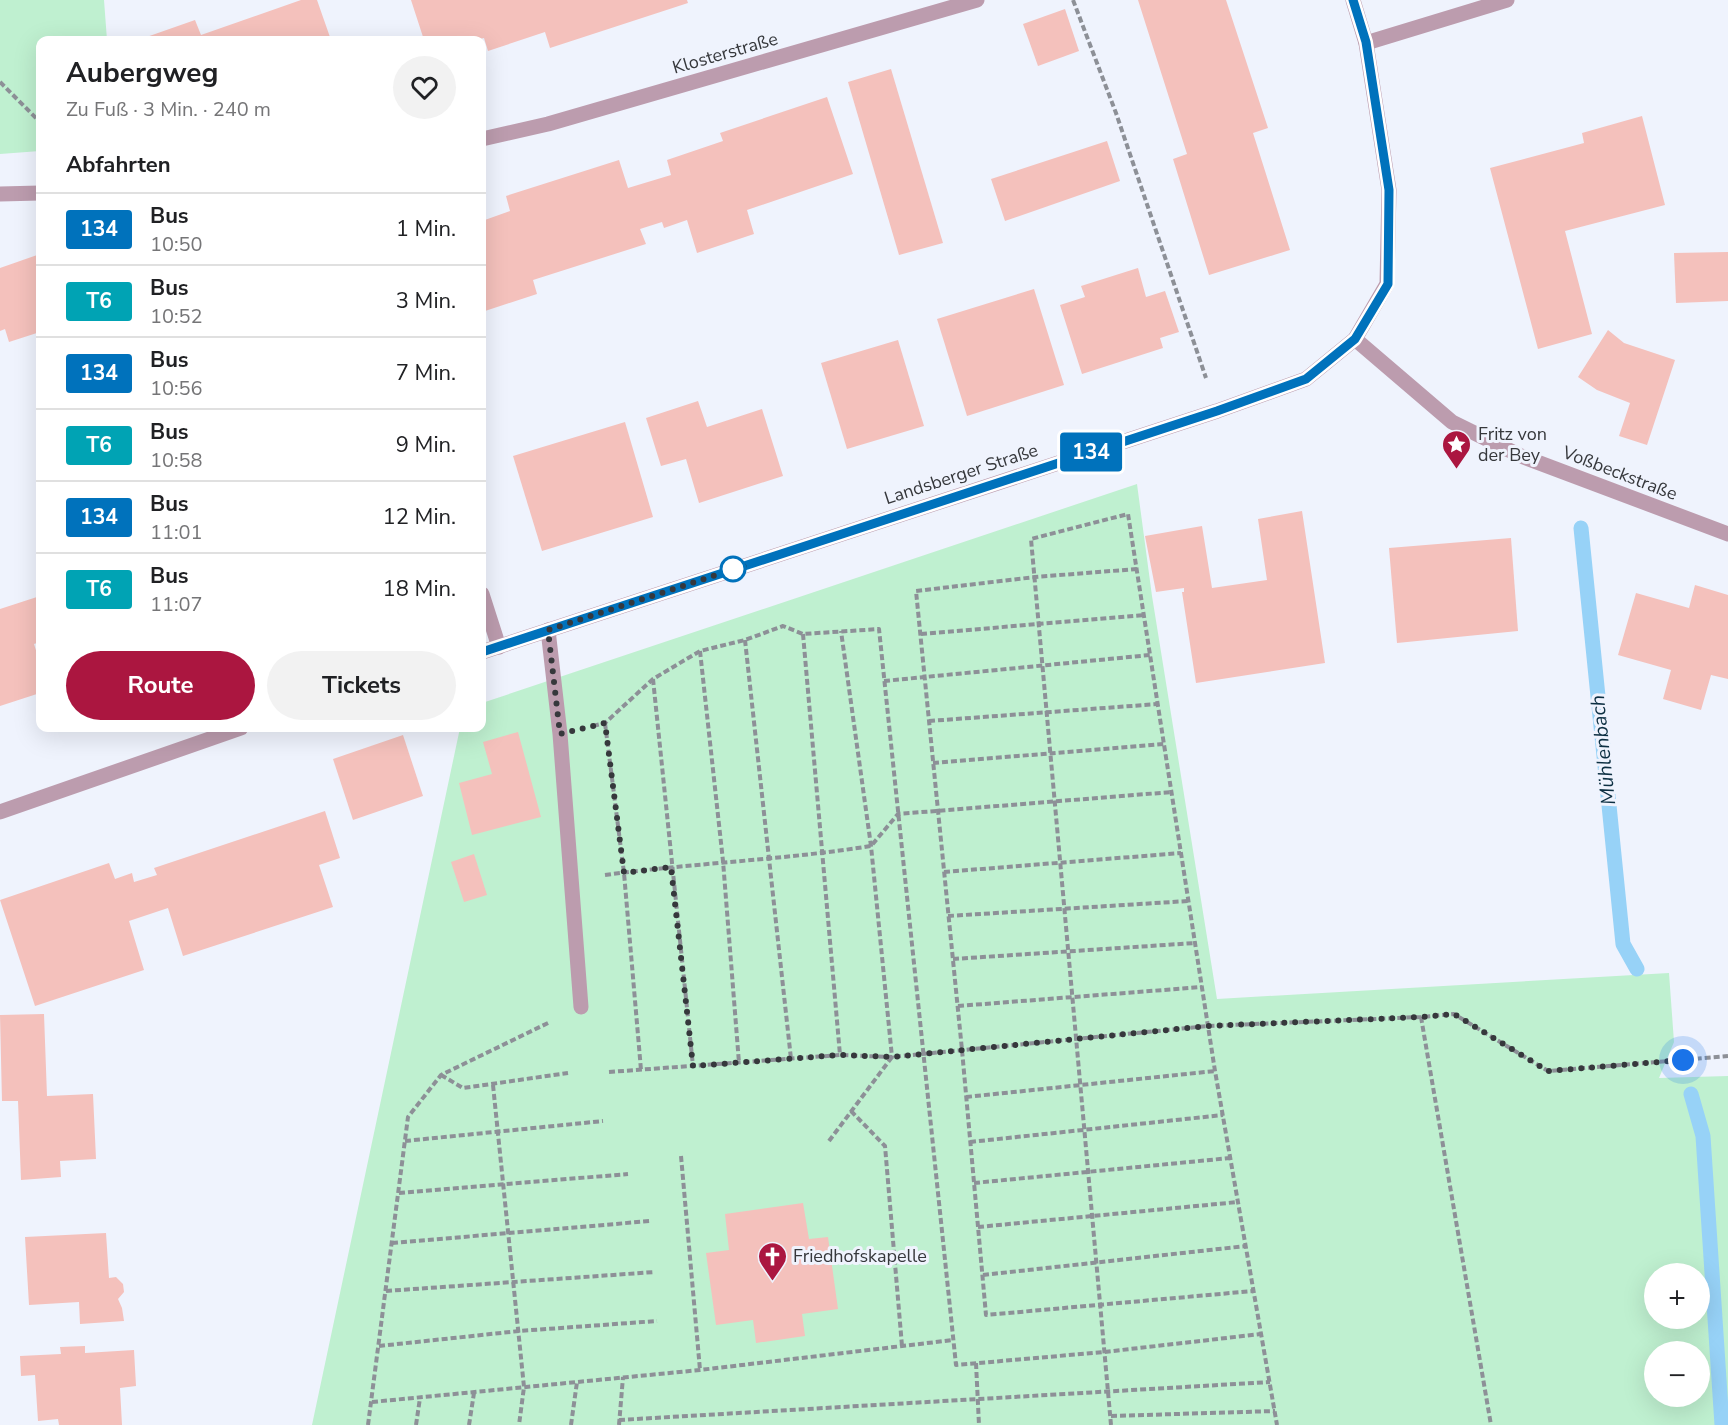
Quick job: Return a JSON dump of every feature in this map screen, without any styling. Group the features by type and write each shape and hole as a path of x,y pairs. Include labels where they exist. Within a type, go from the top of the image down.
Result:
{"street":[{"name":"Klosterstraße","path":"486,138 548,124 977,0"},
{"name":"Landsberger Straße","path":"486,651 1217,411 1306,379 1355,339 1388,284 1389,190 1366,42 1353,0"},
{"path":"1366,42 1507,0"},
{"path":"0,194 36,193"},
{"name":"Voßbeckstraße","path":"1355,339 1452,422 1521,456 1728,534"},
{"path":"486,606 499,647"},
{"path":"548,630 560,734 581,1007"},
{"path":"0,812 230,732"}],"path":[{"path":"1073,0 1116,113 1217,411"},
{"path":"0,82 36,118"},
{"path":"1111,1425 1031,539 1128,514 1215,1071 1277,1425"},
{"path":"1137,569 916,591 958,1006 986,1315 1253,1291"},
{"path":"921,634 1144,615"},
{"path":"560,734 605,723 653,679 700,651 745,640 783,626 802,634 879,629 956,1365 1104,1352 1261,1334"},
{"path":"829,1141 892,1057 871,846 841,631"},
{"path":"802,634 840,1055"},
{"path":"745,640 791,1059"},
{"path":"700,651 723,861 739,1063"},
{"path":"884,681 1150,655"},
{"path":"653,679 693,1066"},
{"path":"929,721 1158,704"},
{"path":"605,723 624,873 641,1070"},
{"path":"933,763 1164,744"},
{"path":"571,880 723,861 821,854 871,846 898,814 1172,792"},
{"path":"944,872 1181,853"},
{"path":"948,916 1188,901"},
{"path":"953,959 1195,943"},
{"path":"958,1006 1202,987"},
{"path":"368,1425 408,1117 441,1075 581,1007"},
{"path":"609,1072 840,1055 892,1057 1208,1026 1454,1014 1548,1071 1728,1056"},
{"path":"1421,1017 1491,1425"},
{"path":"966,1096 1215,1071"},
{"path":"441,1075 463,1088 568,1073"},
{"path":"493,1085 524,1388 519,1425"},
{"path":"851,1111 885,1146 902,1346"},
{"path":"970,1142 1223,1115"},
{"path":"405,1141 603,1121"},
{"path":"681,1156 700,1370"},
{"path":"974,1183 1230,1158"},
{"path":"398,1193 628,1174"},
{"path":"978,1227 1238,1202"},
{"path":"392,1243 650,1221"},
{"path":"983,1275 1246,1246"},
{"path":"386,1291 655,1272"},
{"path":"379,1346 519,1331 657,1321"},
{"path":"372,1402 700,1370 953,1340"},
{"path":"976,1363 979,1425"},
{"path":"623,1377 619,1422 1270,1382"},
{"path":"572,1425 577,1383"},
{"path":"469,1425 474,1393"},
{"path":"416,1425 420,1398"},
{"path":"1111,1416 1275,1411"}],"green space":[{"path":"0,0 104,0 107,36 36,36 36,151 0,154"},
{"path":"1137,484 1152,596 1217,999 1669,973 1674,1042 1659,1078 1728,1076 1728,1425 312,1425 459,732 486,732 486,702"}],"building":[{"path":"301,0 317,0 330,36 149,36 195,20 201,35"},
{"path":"411,0 687,0 688,3 550,48 545,32 488,51 486,36 423,36"},
{"path":"1138,0 1226,0 1268,128 1253,133 1290,250 1209,275 1173,159 1187,154"},
{"path":"1065,9 1079,51 1038,66 1023,24"},
{"path":"891,69 943,243 899,255 848,82"},
{"path":"827,97 853,174 747,210 754,234 697,253 687,220 664,228 662,222 640,229 646,244 533,280 537,294 486,311 486,220 510,211 506,196 619,160 628,188 671,175 667,160 723,141 720,133"},
{"path":"1642,116 1665,205 1565,231 1592,334 1538,349 1490,168 1584,143 1582,133"},
{"path":"1107,141 1120,181 1005,221 991,179"},
{"path":"1728,252 1728,301 1676,303 1674,253"},
{"path":"36,255 36,333 9,342 5,329 0,331 0,268"},
{"path":"1138,268 1146,297 1165,291 1179,332 1160,338 1163,348 1082,374 1060,305 1085,297 1081,286"},
{"path":"1034,289 1064,385 967,416 937,319"},
{"path":"1608,330 1624,343 1675,360 1647,445 1619,436 1630,403 1597,390 1578,377"},
{"path":"898,340 924,426 847,449 821,363"},
{"path":"698,401 707,427 762,409 783,476 699,503 686,459 661,466 646,418"},
{"path":"625,422 653,517 542,551 513,456"},
{"path":"1302,511 1325,663 1196,683 1182,592 1184,588 1156,592 1145,536 1202,526 1212,588 1267,580 1258,519"},
{"path":"1511,538 1518,631 1397,643 1389,548"},
{"path":"1695,585 1728,595 1728,679 1711,675 1701,710 1663,699 1671,670 1618,655 1636,593 1689,608"},
{"path":"36,597 36,643 34,644 36,694 0,706 0,609"},
{"path":"518,732 541,817 472,835 459,783 492,774 483,742"},
{"path":"403,735 423,796 353,820 333,759"},
{"path":"325,811 340,858 319,865 333,907 183,956 168,908 129,921 144,970 35,1006 0,900 109,863 115,879 132,873 134,882 157,875 154,868"},
{"path":"474,854 487,895 464,902 451,862"},
{"path":"44,1014 47,1096 93,1094 96,1159 60,1161 61,1177 21,1180 18,1101 2,1101 0,1015"},
{"name":"Friedhofskapelle","path":"803,1203 809,1239 828,1237 838,1309 802,1314 805,1336 756,1343 753,1320 716,1325 706,1253 729,1250 725,1214"},
{"path":"106,1233 109,1278 116,1277 123,1284 124,1292 118,1299 124,1321 80,1324 79,1302 29,1305 25,1237"},
{"path":"85,1346 85,1353 134,1350 136,1386 120,1388 122,1425 59,1425 58,1419 38,1421 35,1375 21,1376 20,1356 61,1354 60,1347"}],"waterway":[{"name":"Mühlenbach","path":"1581,528 1623,944 1637,969"},
{"name":"Mühlenbach","path":"1691,1094 1703,1136 1722,1425"}],"bus line":[{"name":"134","path":"486,651 1217,411 1306,379 1355,339 1388,284 1389,190 1366,42 1353,0"}],"place":[{"name":"Fritz von der Bey","path":"1457,470"},
{"name":"Friedhofskapelle","path":"772,1282"}],"route":[{"path":"733,569 744,566 548,630 560,734 605,723 624,873 671,867 693,1066 840,1055 892,1057 1208,1026 1454,1014 1548,1071 1683,1060"}]}
